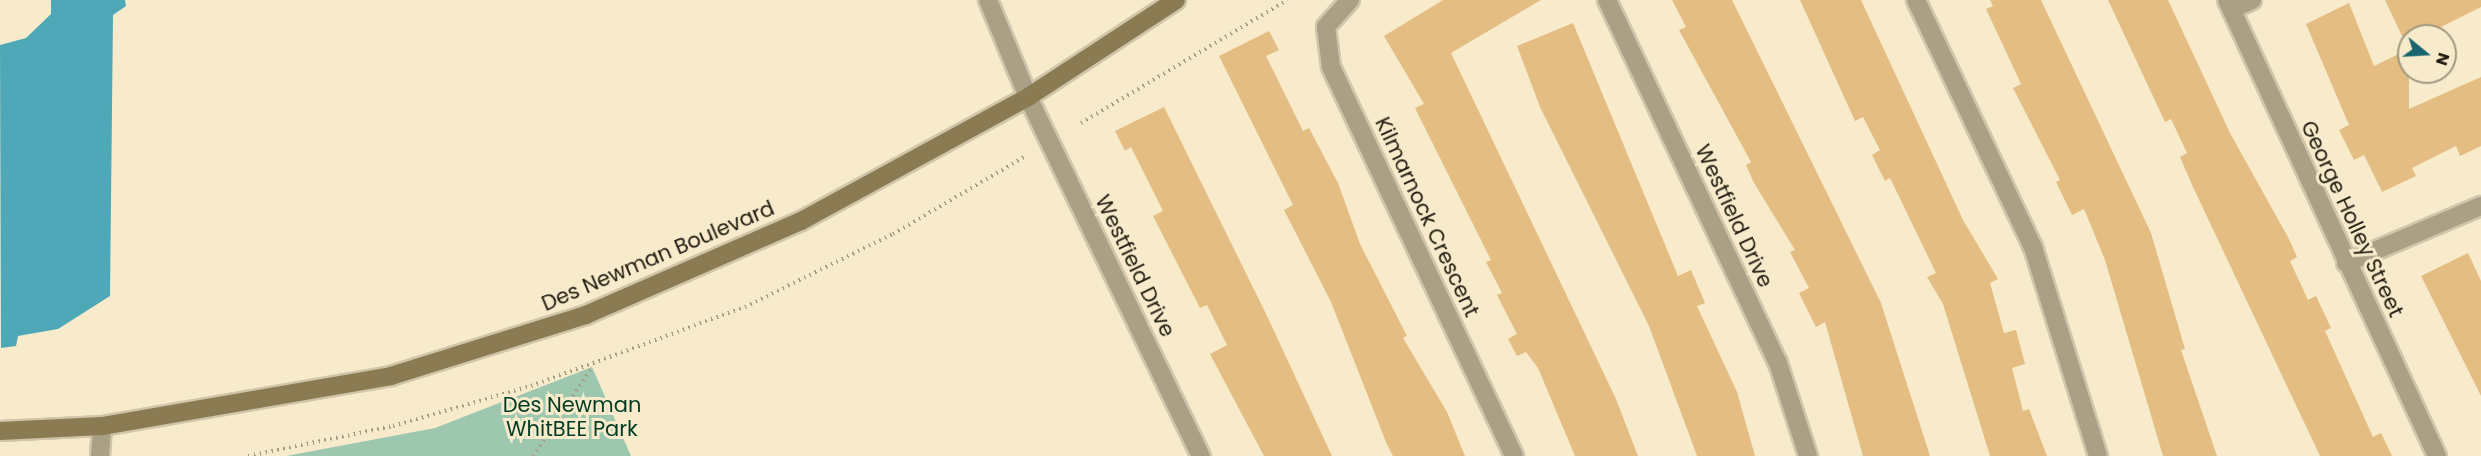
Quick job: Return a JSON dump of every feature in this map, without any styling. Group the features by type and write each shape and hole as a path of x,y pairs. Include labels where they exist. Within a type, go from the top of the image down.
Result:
{"street":[{"name":"Westfield Drive","path":"988,0 1028,97 1201,456"},
{"name":"Des Newman Boulevard","path":"0,430 102,426 391,376 586,315 801,221 1028,97 1176,0"},
{"name":"Kilmarnock Crescent","path":"1350,0 1326,27 1331,67 1514,456"},
{"name":"Westfield Drive","path":"1607,0 1778,363 1808,456"},
{"path":"1916,0 2033,247 2098,456"},
{"path":"2230,4 2252,0"},
{"name":"George Holley Street","path":"2230,4 2346,263 2437,456"},
{"path":"2346,263 2481,206"},
{"path":"100,456 102,426"}],"path":[{"path":"1082,123 1287,0"},
{"path":"248,456 393,426 531,386 745,308 893,234 1024,157"},
{"path":"534,456 592,367"}],"green space":[{"name":"Des Newman WhitBEE Park","path":"592,367 631,456 286,456 435,428"}],"water":[{"path":"51,0 125,0 126,6 113,15 110,296 58,329 18,336 16,346 1,348 0,45 26,38 51,14"}],"building":[{"path":"1443,0 1541,0 1451,53 1616,399 1638,456 1575,456 1538,368 1526,352 1517,356 1508,339 1517,334 1497,295 1502,293 1486,262 1491,260 1415,108 1424,104 1384,36"},
{"path":"1672,0 1732,0 1881,303 1930,456 1863,456 1825,322 1816,327 1799,293 1809,288 1790,252 1795,250 1754,183 1746,165 1751,162 1679,30 1686,27"},
{"path":"1800,0 1861,0 1963,220 1998,279 1990,283 2004,333 2016,330 2025,364 2012,368 2023,411 2029,409 2047,456 1990,456 1943,304 1927,277 1936,273 1890,178 1885,181 1872,155 1880,150 1863,117 1855,121"},
{"path":"1990,0 2041,0 2151,233 2185,349 2181,350 2217,456 2163,456 2105,260 2084,209 2072,215 2056,182 2060,180 2013,88 2021,84 1986,9 1993,6"},
{"path":"2108,0 2168,0 2230,133 2289,239 2297,257 2290,261 2308,300 2316,296 2331,328 2325,331 2373,437 2381,433 2392,456 2320,456 2193,187 2180,157 2187,153 2171,119 2165,122"},
{"path":"2385,0 2481,0 2481,7 2447,24 2397,25"},
{"path":"2349,3 2374,66 2397,55 2397,84 2409,84 2409,109 2481,77 2481,146 2460,156 2456,146 2412,168 2416,176 2382,192 2364,155 2354,160 2339,130 2349,125 2306,24"},
{"path":"1573,23 1678,276 1691,270 1705,303 1697,306 1737,392 1755,456 1697,456 1649,326 1540,107 1517,46"},
{"path":"1269,31 1279,50 1266,56 1303,131 1309,128 1338,183 1360,244 1407,336 1403,338 1447,412 1465,456 1393,456 1386,442 1331,302 1284,210 1293,205 1219,56"},
{"path":"1164,107 1269,320 1332,456 1264,456 1210,354 1227,345 1207,305 1200,308 1153,216 1163,211 1131,147 1125,151 1115,131"},
{"path":"2468,253 2481,281 2481,396 2421,276"}]}
